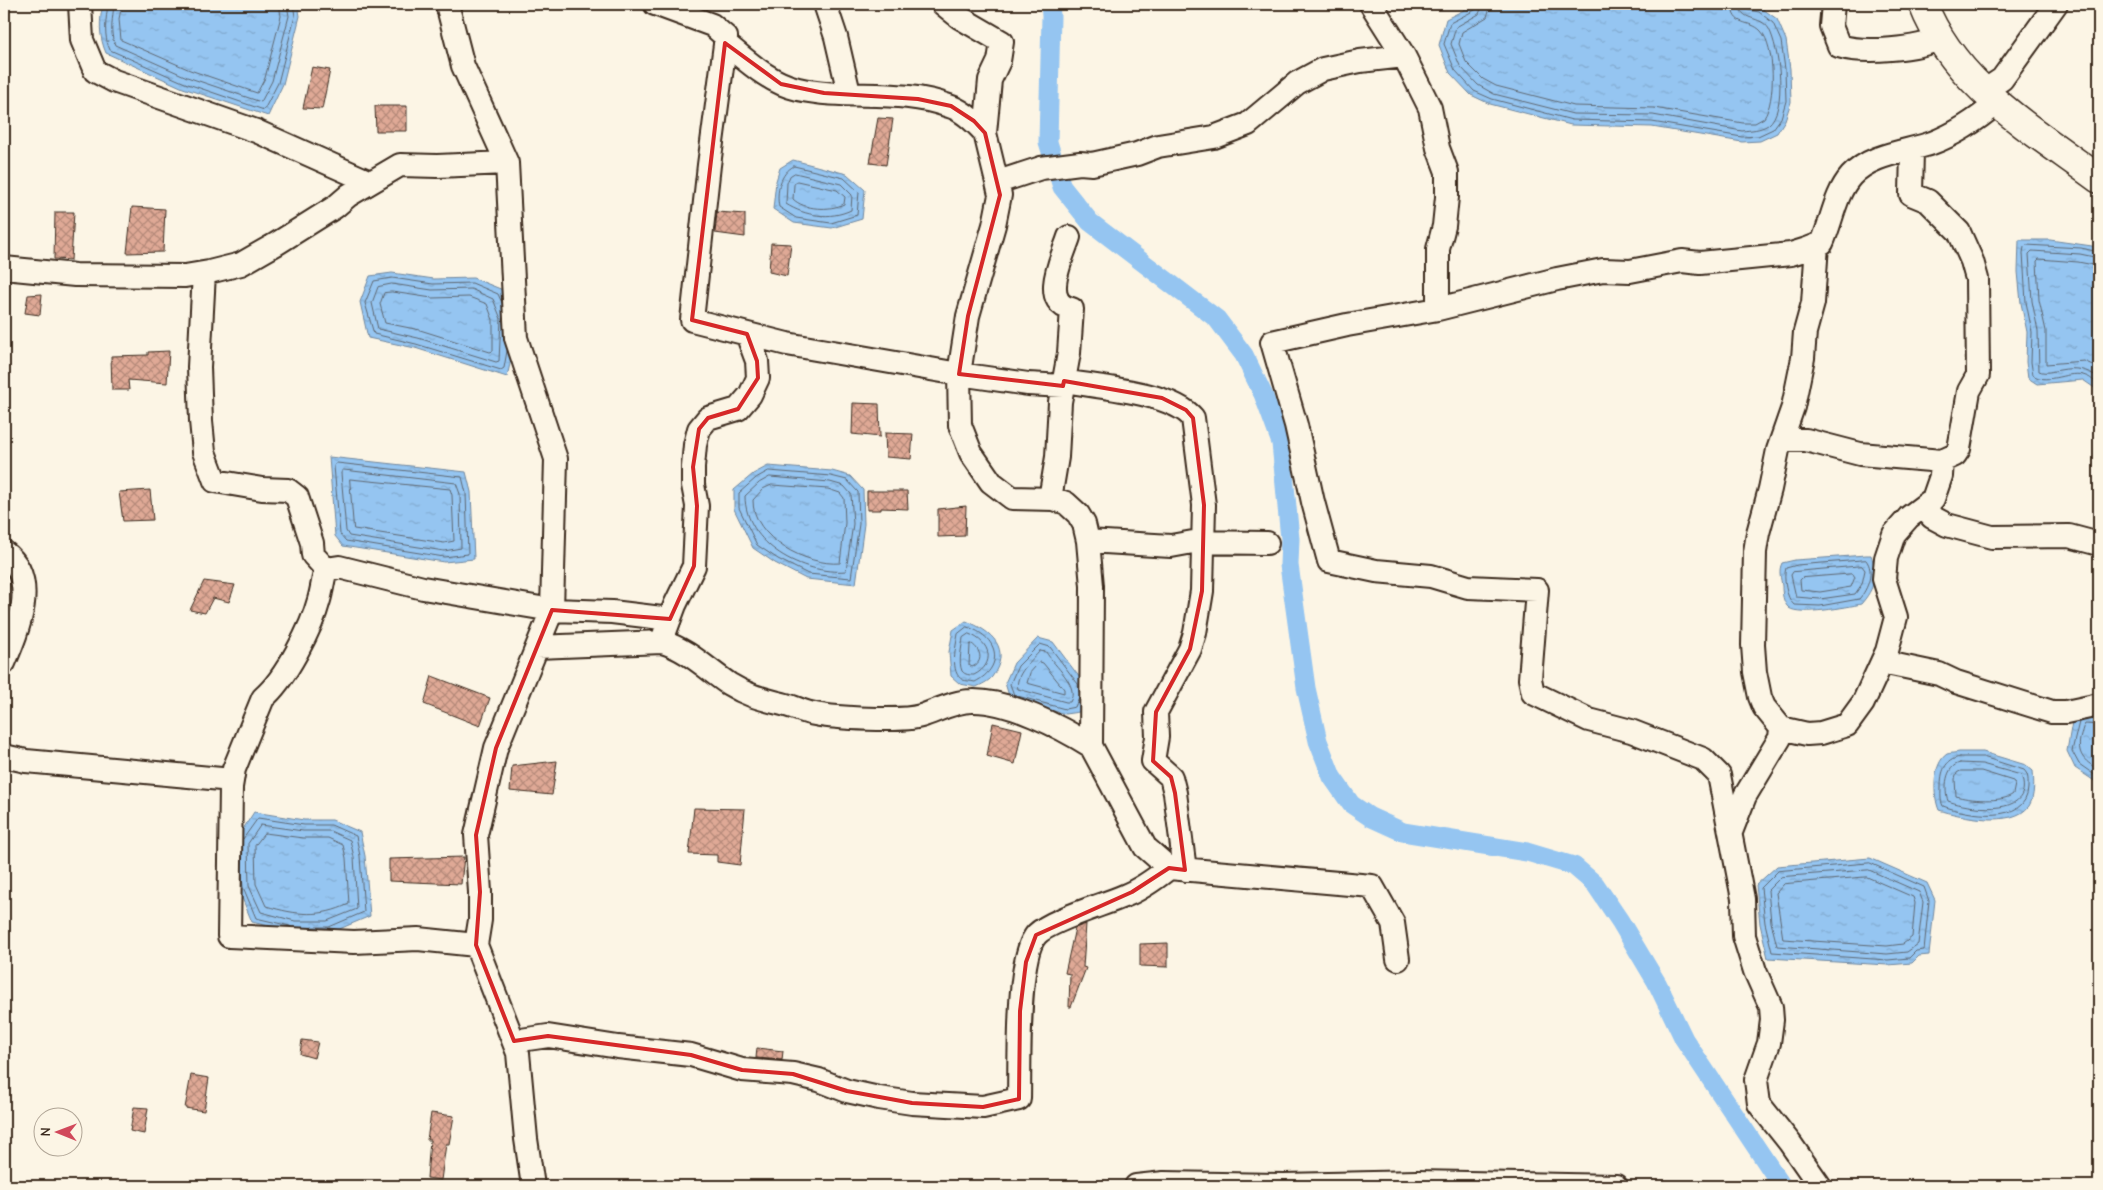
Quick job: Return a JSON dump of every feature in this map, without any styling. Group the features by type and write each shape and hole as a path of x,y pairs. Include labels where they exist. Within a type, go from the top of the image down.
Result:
{"street":[{"path":"80,4 82,40 95,71 114,81 256,131 370,182"},
{"path":"447,4 463,66 507,163 516,338 556,459 552,610 496,748 476,835 480,892 480,920 476,945 518,1053 526,1139 533,1186"},
{"path":"655,4 712,25 726,37 709,164 692,320 787,344 959,374 1028,384 1064,384 1162,398 1186,410 1192,418 1204,505 1202,590 1195,633 1176,676 1156,712 1157,737 1153,761 1171,777 1176,793 1177,869"},
{"path":"825,4 838,45 848,93"},
{"path":"943,4 959,17 1002,42 999,61 990,80 985,133 1000,195 998,209 968,316 959,374 960,425 971,453 991,482 1012,498 1050,499 1066,503 1078,514 1084,524 1088,541 1092,586 1091,746 1145,847 1177,869 1372,886 1393,923 1398,959"},
{"path":"1371,4 1404,56 1430,108 1438,148 1446,172 1447,197 1444,226 1438,249 1438,309"},
{"path":"1833,4 1831,26 1839,46 1851,50 1907,47 1927,44 1942,38"},
{"path":"1923,4 1927,14 1959,66 2005,111 2099,179"},
{"path":"1820,1186 1760,1104 1756,1080 1769,1043 1772,1020 1771,1006 1755,972 1744,936 1743,899 1719,775 1703,759 1631,731 1589,720 1533,694 1530,679 1536,590 1468,587 1431,576 1376,571 1328,561 1296,425 1272,342 1347,325 1438,309 1557,279 1603,270 1630,271 1682,261 1700,263 1774,256 1799,252 1822,243 1838,199 1850,176 1872,160 1912,150 1949,136 1976,121 1990,96 1990,87 2002,79 2024,45 2056,4"},
{"path":"725,43 755,68 781,84 807,90 894,96 951,106 974,121 985,133"},
{"path":"998,182 1041,168 1080,163 1092,164 1137,154 1158,146 1214,137 1248,124 1277,102 1297,83 1323,69 1404,56"},
{"path":"1783,440 1806,440 1860,454 1942,461 1955,455 1959,449 1969,391 1978,375 1977,279 1972,261 1959,232 1928,201 1911,194 1912,150"},
{"path":"4,268 75,275 185,276 204,273 241,264 400,165 437,166 507,163"},
{"path":"1050,499 1057,457 1072,309 1062,307 1057,301 1054,286 1061,257 1069,236"},
{"path":"1817,245 1813,296 1805,332 1804,358 1793,407 1778,450 1755,552 1753,637 1755,672 1764,707 1781,728 1806,734 1821,733 1847,726 1863,703 1887,651 1896,617 1884,579 1886,558 1894,534 1910,517 1933,499 1941,476 1942,461"},
{"path":"204,273 199,367 201,421 204,452 215,481 262,489 288,490 297,497 312,543 313,555 326,569"},
{"path":"662,642 675,604 694,566 697,506 693,485 693,467 699,429 708,418 738,409 750,396 758,378 757,361 747,334"},
{"path":"1922,507 1932,517 1947,525 1992,537 2069,536 2099,544"},
{"path":"1088,541 1171,546 1202,542 1267,543"},
{"path":"4,552 10,557 24,585 24,600 18,626 4,662"},
{"path":"326,569 339,568 423,588 552,610 612,612 670,618"},
{"path":"326,569 319,600 306,631 273,690 263,698 234,768 232,780 229,936 354,942 418,939 476,945"},
{"path":"537,647 662,642 676,646 746,694 763,701 787,705 813,714 834,717 904,718 920,716 943,707 970,700 987,701 1001,704 1054,725 1091,746"},
{"path":"1882,662 1939,674 1956,682 2052,712 2066,712 2099,706"},
{"path":"1731,832 1745,796 1777,746 1781,728"},
{"path":"4,756 26,761 232,780"},
{"path":"514,1042 548,1036 618,1047 691,1055 742,1070 793,1074 819,1080 855,1093 912,1102 982,1107 1019,1099 1020,1011 1026,962 1036,935 1051,926 1126,895 1177,869"},
{"path":"1136,1186 1164,1183 1284,1185 1417,1182 1616,1186"}],"highlighted area":[{"path":"725,43 781,84 824,93 918,99 951,106 974,121 985,133 1000,195 968,316 959,374 1063,386 1064,381 1162,398 1186,410 1193,418 1204,505 1202,591 1190,649 1156,712 1153,761 1171,777 1175,793 1185,870 1169,868 1132,892 1036,935 1026,962 1020,1011 1019,1099 983,1107 912,1103 847,1091 793,1074 742,1070 691,1055 548,1036 514,1041 476,945 480,892 476,835 496,748 552,610 670,619 694,566 697,506 693,467 699,429 708,418 738,409 758,378 757,361 747,334 692,320"}],"water":[{"path":"103,4 298,4 300,16 283,84 268,116 183,88 106,53 100,29"},
{"path":"1476,4 1694,4 1760,7 1777,19 1786,40 1790,69 1791,102 1785,120 1777,133 1760,141 1742,142 1652,127 1571,125 1490,104 1471,95 1450,73 1439,45 1446,19"},
{"path":"793,160 847,174 865,190 862,219 832,228 794,223 773,209 776,181 780,168"},
{"path":"2019,240 2050,240 2099,247 2099,391 2083,380 2037,384 2028,378 2026,362 2027,332 2021,303 2018,272"},
{"path":"392,273 434,279 473,278 503,290 512,355 507,377 415,348 368,338 360,302 370,276"},
{"path":"329,457 466,472 471,492 474,559 444,562 343,546 335,536"},
{"path":"768,466 832,471 850,476 863,490 864,524 856,584 806,579 775,563 753,548 734,509 734,490 753,474"},
{"path":"1871,555 1875,575 1874,581 1861,604 1824,610 1803,611 1789,608 1785,603 1780,574 1782,563 1795,560"},
{"path":"966,621 984,630 991,636 999,650 998,667 992,677 976,687 960,684 951,676 949,652 953,630"},
{"path":"1038,638 1053,642 1083,682 1084,698 1079,712 1065,714 1010,699 1005,683 1014,663"},
{"path":"2099,714 2099,784 2075,768 2067,751 2072,722"},
{"path":"1983,752 2026,765 2033,771 2034,784 2029,806 2021,813 1999,819 1973,818 1939,810 1935,789 1936,772 1942,759 1947,754"},
{"path":"254,812 304,820 332,820 360,832 365,856 370,916 330,933 293,932 252,922 238,888 236,840"},
{"path":"1870,858 1927,883 1935,900 1929,955 1919,956 1912,963 1888,965 1768,958 1760,924 1756,885 1777,866"}],"building":[{"path":"312,67 330,70 322,109 303,108"},
{"path":"375,106 407,106 407,131 376,131"},
{"path":"878,118 893,119 886,165 870,163"},
{"path":"132,207 165,209 163,252 127,253"},
{"path":"55,212 74,212 71,260 54,259"},
{"path":"717,212 745,214 745,237 715,233"},
{"path":"771,243 791,244 787,276 769,272"},
{"path":"42,294 40,315 25,313 28,295"},
{"path":"169,351 167,383 128,380 129,390 112,390 111,356 148,355 148,352"},
{"path":"853,403 879,404 880,437 852,434"},
{"path":"885,433 913,434 911,459 886,457"},
{"path":"150,490 153,520 123,521 119,492"},
{"path":"867,491 907,491 908,509 881,508 881,510 867,510"},
{"path":"966,506 965,536 938,537 938,509"},
{"path":"204,581 235,585 229,602 213,598 205,613 190,610"},
{"path":"432,676 490,698 480,726 424,704"},
{"path":"993,723 1022,730 1015,764 987,756"},
{"path":"557,761 552,795 510,791 512,766"},
{"path":"694,808 745,809 740,865 717,862 717,855 689,854"},
{"path":"464,857 461,884 389,881 389,859"},
{"path":"1086,924 1083,967 1086,968 1071,1007 1069,1007 1070,974 1065,973 1075,928"},
{"path":"1168,943 1168,967 1140,966 1140,944"},
{"path":"302,1040 318,1042 314,1058 300,1054"},
{"path":"757,1048 783,1051 782,1060 756,1058"},
{"path":"191,1075 209,1078 204,1111 185,1108"},
{"path":"134,1107 148,1108 144,1134 130,1131"},
{"path":"431,1113 454,1116 449,1144 446,1144 441,1180 427,1178 430,1140 427,1140"}],"waterway":[{"path":"1050,4 1048,142 1062,187 1090,222 1217,319 1244,355 1263,394 1281,443 1290,539 1289,565 1306,688 1318,741 1332,777 1351,804 1370,817 1403,832 1527,852 1574,866 1595,884 1620,921 1657,983 1684,1039 1782,1186"}]}
